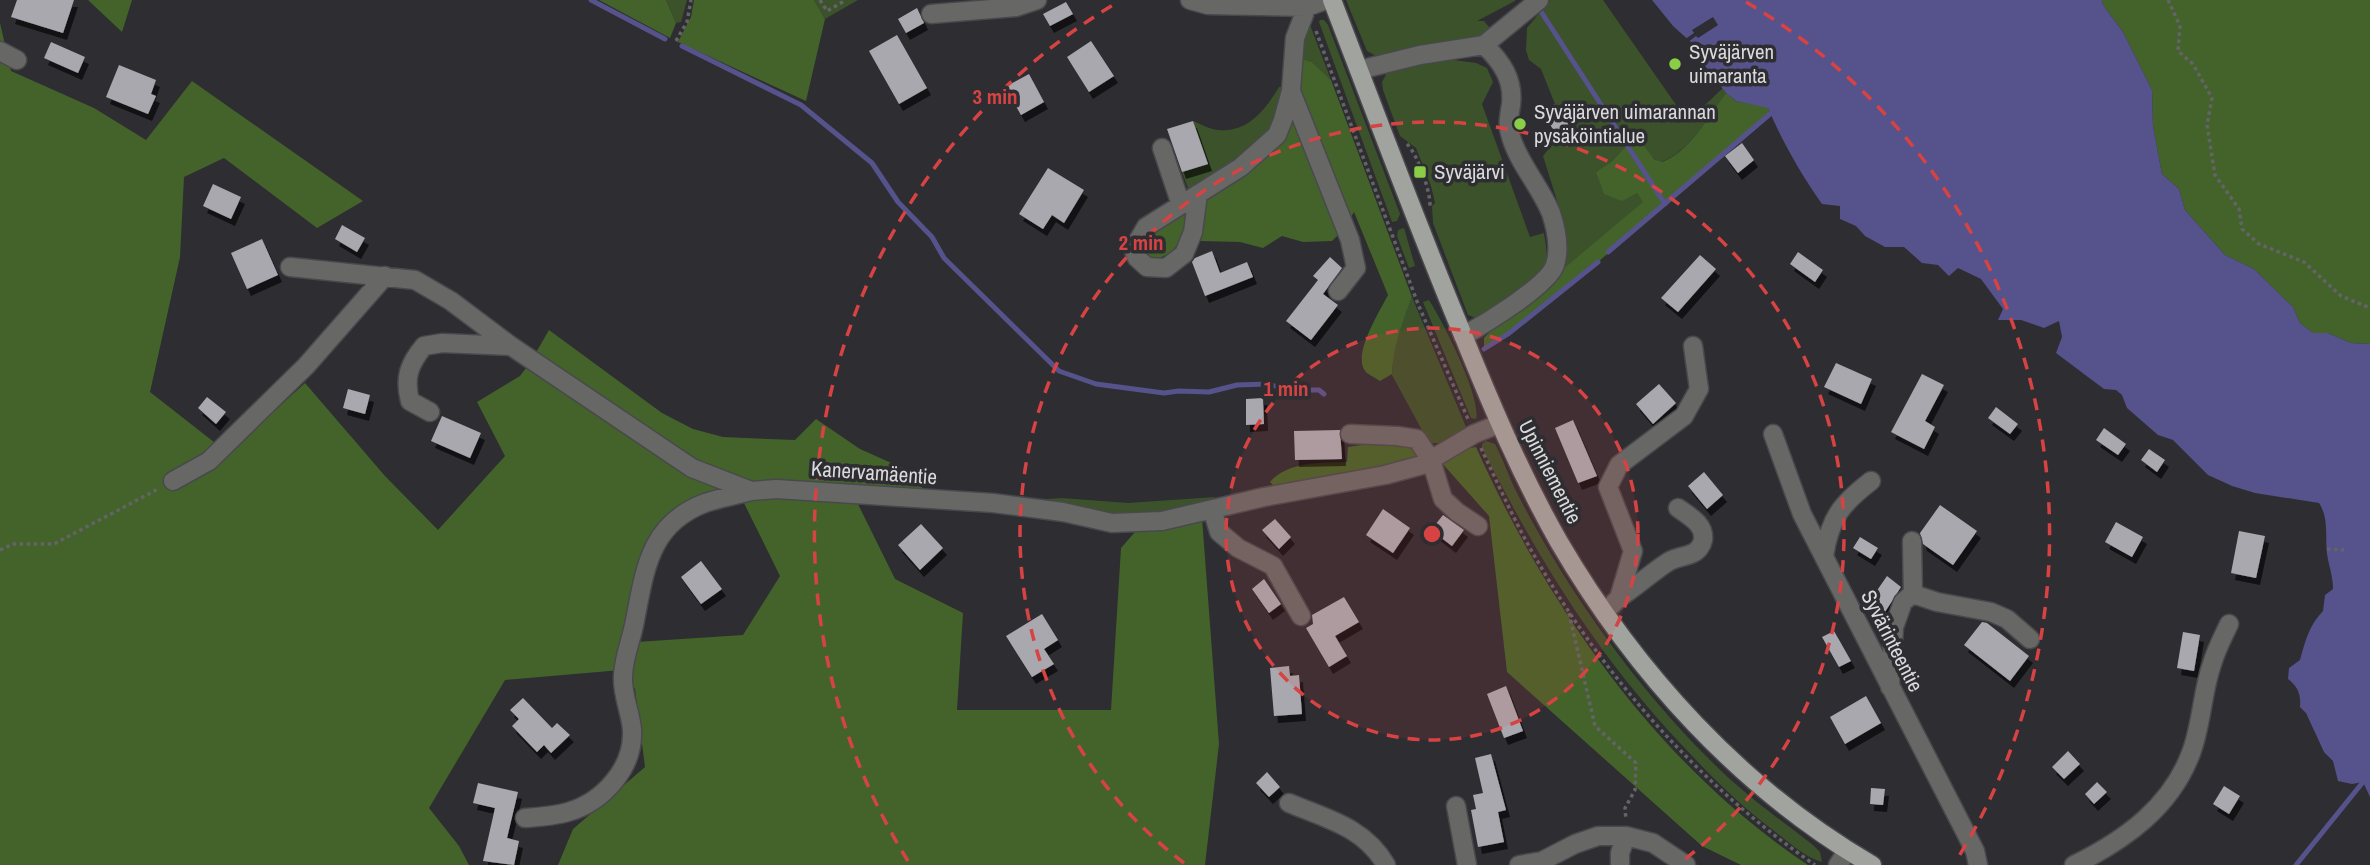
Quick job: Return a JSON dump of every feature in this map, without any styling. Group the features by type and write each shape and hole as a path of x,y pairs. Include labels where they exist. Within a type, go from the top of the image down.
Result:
{"main road":[{"name":"Upinniementie","path":"1332,0 1499,424 1559,542 1625,640 1677,705 1719,748 1843,858 1872,865"}],"street":[{"path":"931,14 1016,6 1037,0"},
{"path":"1190,0 1208,5 1307,7 1326,0"},
{"path":"1359,70 1420,55 1484,45 1539,0"},
{"path":"1198,194 1192,232 1184,254 1166,268 1147,267 1134,251 1146,227 1198,194 1241,167 1277,135 1291,91 1295,38 1307,7"},
{"path":"1463,336 1525,296 1555,267 1557,240 1551,213 1511,138 1508,121 1512,96 1507,74 1500,60 1484,45"},
{"path":"0,51 17,60"},
{"path":"1291,91 1350,240 1356,268 1338,291"},
{"path":"1162,148 1181,205"},
{"name":"Kanervamäentie","path":"290,267 415,280 451,301 511,346 692,468 751,491 776,489 993,503 1063,512 1112,523 1162,521 1422,465 1474,434 1499,424"},
{"path":"173,481 209,461 306,366 385,276"},
{"path":"430,412 410,401 406,387 408,370 424,346 442,343 511,346"},
{"path":"1619,598 1633,551 1608,486 1619,465 1684,416 1699,389 1693,346"},
{"path":"1350,434 1416,439 1431,460 1443,499 1478,526"},
{"name":"Syvärinteentie","path":"1773,434 1802,514 1975,851 1978,865"},
{"path":"1824,556 1828,532 1837,514 1850,498 1871,481"},
{"path":"525,818 568,812 587,804 608,788 619,775 632,747 632,728 623,679 646,563 656,542 684,513 705,503 751,491"},
{"path":"1605,612 1619,598 1671,560 1695,553 1701,546 1701,527 1678,508"},
{"path":"1212,509 1219,532 1238,548 1273,566 1301,617"},
{"path":"1912,541 1913,595"},
{"path":"1890,687 1894,627 1903,602 1913,595 1991,612 2007,620 2030,639"},
{"path":"2074,865 2125,835 2158,809 2175,786 2192,752 2212,664 2228,624"},
{"path":"1289,803 1357,833 1376,849 1386,865"},
{"path":"1456,806 1466,865"},
{"path":"1519,865 1542,861 1574,844 1598,836 1626,836 1653,843 1686,865"},
{"path":"1620,865 1620,853 1626,836"}],"path":[{"path":"676,41 687,22 691,0"},
{"path":"820,0 827,11 846,0"},
{"path":"2168,0 2180,26 2178,51 2193,64 2212,98 2207,125 2215,176 2239,209 2242,229 2259,244 2304,262 2341,296 2370,308"},
{"path":"0,550 13,544 54,544 173,481"},
{"path":"2327,549 2344,550"},
{"path":"1568,609 1595,726 1636,763 1635,790 1625,808 1626,836"}],"green space":[{"path":"88,0 132,0 122,32"},
{"path":"599,0 666,0 676,23 670,38"},
{"path":"666,0 687,0 681,22 676,23"},
{"path":"694,0 814,0 825,19 806,101 678,42 691,17"},
{"path":"814,0 858,0 825,19"},
{"path":"1346,0 1515,1 1477,21 1484,21 1493,32 1491,36 1378,57 1367,51"},
{"path":"1550,0 1603,0 1681,112 1698,110 1723,88 1726,93 1690,142 1671,157 1661,162 1627,145 1612,161 1596,172 1637,193 1644,202 1561,273 1565,226 1543,156 1558,137 1571,130 1555,104 1541,69 1529,60 1526,50 1527,28"},
{"path":"2102,0 2370,0 2370,344 2351,343 2328,333 2313,333 2300,323 2293,307 2254,269 2225,255 2185,210 2179,189 2162,174 2153,126 2152,90 2123,32"},
{"path":"1320,20 1324,20 1328,25 1400,214 1397,221 1392,222"},
{"path":"0,23 11,71 94,108 146,140 192,81 363,201 317,228 224,158 184,177 180,257 150,392 228,453 305,383 385,476 438,530 505,456 477,402 520,376 529,364 738,491 660,530 621,670 505,680 429,808 459,846 469,865 0,865"},
{"path":"1308,24 1331,80 1312,62 1299,58"},
{"path":"1299,58 1312,62 1331,80 1412,297 1396,344 1392,374 1380,381 1366,372 1362,365 1362,355 1368,334 1388,295 1354,212 1344,229 1332,241 1303,242 1282,236 1263,248 1240,242 1201,241 1201,222 1207,198 1279,143"},
{"path":"1446,59 1476,63 1487,68 1493,82 1482,104 1530,237 1544,233 1547,254 1542,270 1528,286 1479,319 1468,315 1433,223 1432,206 1435,203 1431,186 1416,148 1400,136 1383,90 1382,82 1388,71 1403,65"},
{"path":"1279,87 1283,87 1272,129 1256,149 1193,189 1188,188 1182,172 1208,163 1193,121 1216,130 1239,128 1262,111"},
{"path":"1726,93 1736,101 1768,107 1770,114 1598,262 1508,334 1484,349 1484,338 1493,328 1643,202 1637,193 1622,201 1604,194 1596,172 1612,161 1627,145 1643,145 1654,159 1662,162 1672,157 1690,142"},
{"path":"1186,211 1189,217 1174,249 1155,260 1148,257 1144,247 1152,235"},
{"path":"1404,228 1415,266 1409,268 1397,236 1398,230"},
{"path":"1412,297 1466,427 1465,433 1448,443 1429,443 1392,375 1393,354 1399,330"},
{"path":"1429,300 1467,377 1473,394 1476,419 1471,418 1423,302"},
{"path":"549,330 662,413 693,429 723,437 795,440 816,419 860,449 925,478 920,494 756,486 695,466 534,356"},
{"path":"1486,441 1495,444 1538,533 1581,602 1629,669 1682,731 1722,772 1813,845 1820,852 1822,862 1794,847 1734,797 1680,743 1621,674 1547,566 1482,448"},
{"path":"1381,442 1405,444 1419,453 1394,466 1374,471 1275,487 1270,482 1277,475 1295,467 1347,462 1348,447"},
{"path":"1476,447 1537,566 1573,624 1613,679 1656,732 1703,781 1754,825 1808,865 1741,865 1702,846 1507,672 1489,516 1441,462 1464,449"},
{"path":"779,494 855,498 895,579 963,613 957,710 1111,710 1121,548 1135,532 1202,518 1219,744 1205,865 558,865 573,829 645,767 635,689 626,677 636,642 743,635 780,576 742,499"},
{"path":"1215,497 1204,509 1123,521 1004,502 1062,498 1128,503"}],"shaded area":[{"path":"1652,0 2102,0 2123,32 2152,90 2153,126 2162,174 2179,189 2185,210 2225,255 2254,269 2293,307 2300,323 2313,333 2328,333 2351,343 2370,344 2370,797 2363,782 2352,784 2338,781 2333,761 2324,752 2306,713 2300,707 2298,691 2288,679 2289,668 2300,660 2311,628 2323,611 2325,595 2333,589 2325,521 2319,503 2255,493 2208,475 2173,440 2158,435 2127,408 2122,395 2116,390 2104,389 2056,353 2062,337 2059,321 2044,328 2021,320 1998,320 2003,309 1981,279 1958,268 1949,276 1938,265 1922,263 1904,247 1885,247 1865,236 1856,226 1840,219 1840,206 1822,204 1786,145 1768,108 1736,101 1726,93 1695,53 1693,44 1673,26"}],"pier":[{"path":"1713,17 1718,25 1687,43 1684,40 1694,33 1692,30"}],"building":[{"path":"17,0 74,0 63,33 11,17"},
{"path":"1066,2 1073,14 1050,26 1043,14"},
{"path":"917,8 924,23 906,33 898,19"},
{"path":"897,35 927,88 899,104 869,51"},
{"path":"1091,41 1114,76 1089,92 1067,57"},
{"path":"51,42 85,57 78,73 44,58"},
{"path":"119,65 156,80 151,94 156,96 148,114 106,97"},
{"path":"1029,74 1044,102 1021,115 1005,87"},
{"path":"1555,104 1572,130 1558,137 1542,112"},
{"path":"1193,121 1208,164 1182,172 1167,129"},
{"path":"1742,143 1754,160 1738,173 1725,156"},
{"path":"1048,168 1084,190 1064,223 1052,215 1043,229 1019,214"},
{"path":"213,184 241,197 231,219 203,206"},
{"path":"342,225 365,238 357,252 335,239"},
{"path":"262,239 278,275 247,289 231,253"},
{"path":"1212,251 1220,273 1247,262 1253,277 1205,296 1192,262"},
{"path":"1798,252 1823,270 1815,282 1790,264"},
{"path":"1700,255 1716,269 1678,312 1661,298"},
{"path":"1330,257 1342,268 1323,294 1338,305 1311,340 1286,321 1318,280 1313,276"},
{"path":"1836,363 1872,379 1861,404 1824,387"},
{"path":"1922,374 1944,385 1925,421 1935,427 1924,449 1891,432"},
{"path":"1659,384 1676,403 1653,424 1636,404"},
{"path":"348,389 370,395 365,414 343,408"},
{"path":"207,397 226,412 216,424 198,408"},
{"path":"1263,398 1264,424 1246,425 1246,399"},
{"path":"1996,407 2018,424 2010,434 1988,418"},
{"path":"442,416 481,433 470,458 431,441"},
{"path":"1573,420 1597,476 1578,483 1555,428"},
{"path":"2104,428 2126,444 2118,455 2096,440"},
{"path":"1340,430 1342,459 1295,460 1294,431"},
{"path":"2149,449 2165,460 2157,472 2141,460"},
{"path":"1704,472 1723,495 1707,509 1688,486"},
{"path":"1940,505 1977,531 1953,565 1923,544 1920,533"},
{"path":"1383,509 1410,528 1393,553 1366,535"},
{"path":"1443,515 1464,530 1452,546 1431,530"},
{"path":"1275,519 1291,537 1279,549 1262,530"},
{"path":"2116,522 2143,537 2132,557 2105,542"},
{"path":"921,524 943,548 920,570 898,545"},
{"path":"2239,531 2265,536 2256,578 2231,573"},
{"path":"1860,537 1878,548 1871,559 1853,548"},
{"path":"701,561 722,589 701,604 681,577"},
{"path":"1887,576 1901,587 1885,612 1869,602"},
{"path":"1264,579 1281,604 1269,613 1252,589"},
{"path":"1344,597 1359,622 1335,636 1347,656 1329,667 1306,628 1313,624 1312,615"},
{"path":"1042,614 1058,640 1044,649 1054,664 1032,677 1006,636"},
{"path":"1982,622 1987,623 2029,656 2010,681 1964,645"},
{"path":"1834,631 1851,661 1839,667 1822,637"},
{"path":"2183,632 2200,635 2194,671 2177,668"},
{"path":"1289,666 1290,676 1299,675 1302,714 1274,716 1270,668"},
{"path":"1506,686 1523,731 1504,738 1487,694"},
{"path":"1866,696 1881,723 1845,744 1830,717"},
{"path":"523,698 552,728 557,723 570,735 551,753 544,745 537,752 512,726 519,719 510,710"},
{"path":"2068,751 2080,764 2064,779 2052,767"},
{"path":"1491,754 1506,810 1498,812 1504,842 1478,847 1471,810 1476,809 1473,795 1483,793 1475,758"},
{"path":"1267,772 1280,787 1269,797 1256,783"},
{"path":"2097,782 2107,792 2094,804 2085,794"},
{"path":"478,783 518,792 507,838 519,841 514,865 483,861 495,808 473,803"},
{"path":"2224,786 2240,796 2229,814 2213,804"},
{"path":"1871,788 1885,789 1883,805 1870,804"}],"waterway":[{"path":"591,0 665,39"},
{"path":"1540,10 1665,204"},
{"path":"682,46 801,105 872,163 898,202 932,237 944,258 1059,371 1096,384 1164,393 1209,392 1237,385 1267,384 1290,390 1319,390 1324,394"},
{"path":"1608,252 1770,114"},
{"path":"1484,349 1508,334 1598,262"},
{"path":"2296,865 2363,782"}],"place":[{"name":"Syväjärven uimaranta","path":"1675,64"},
{"name":"Syväjärven uimarannan pysäköintialue","path":"1520,124"},
{"name":"Syväjärvi","path":"1420,172"}]}
